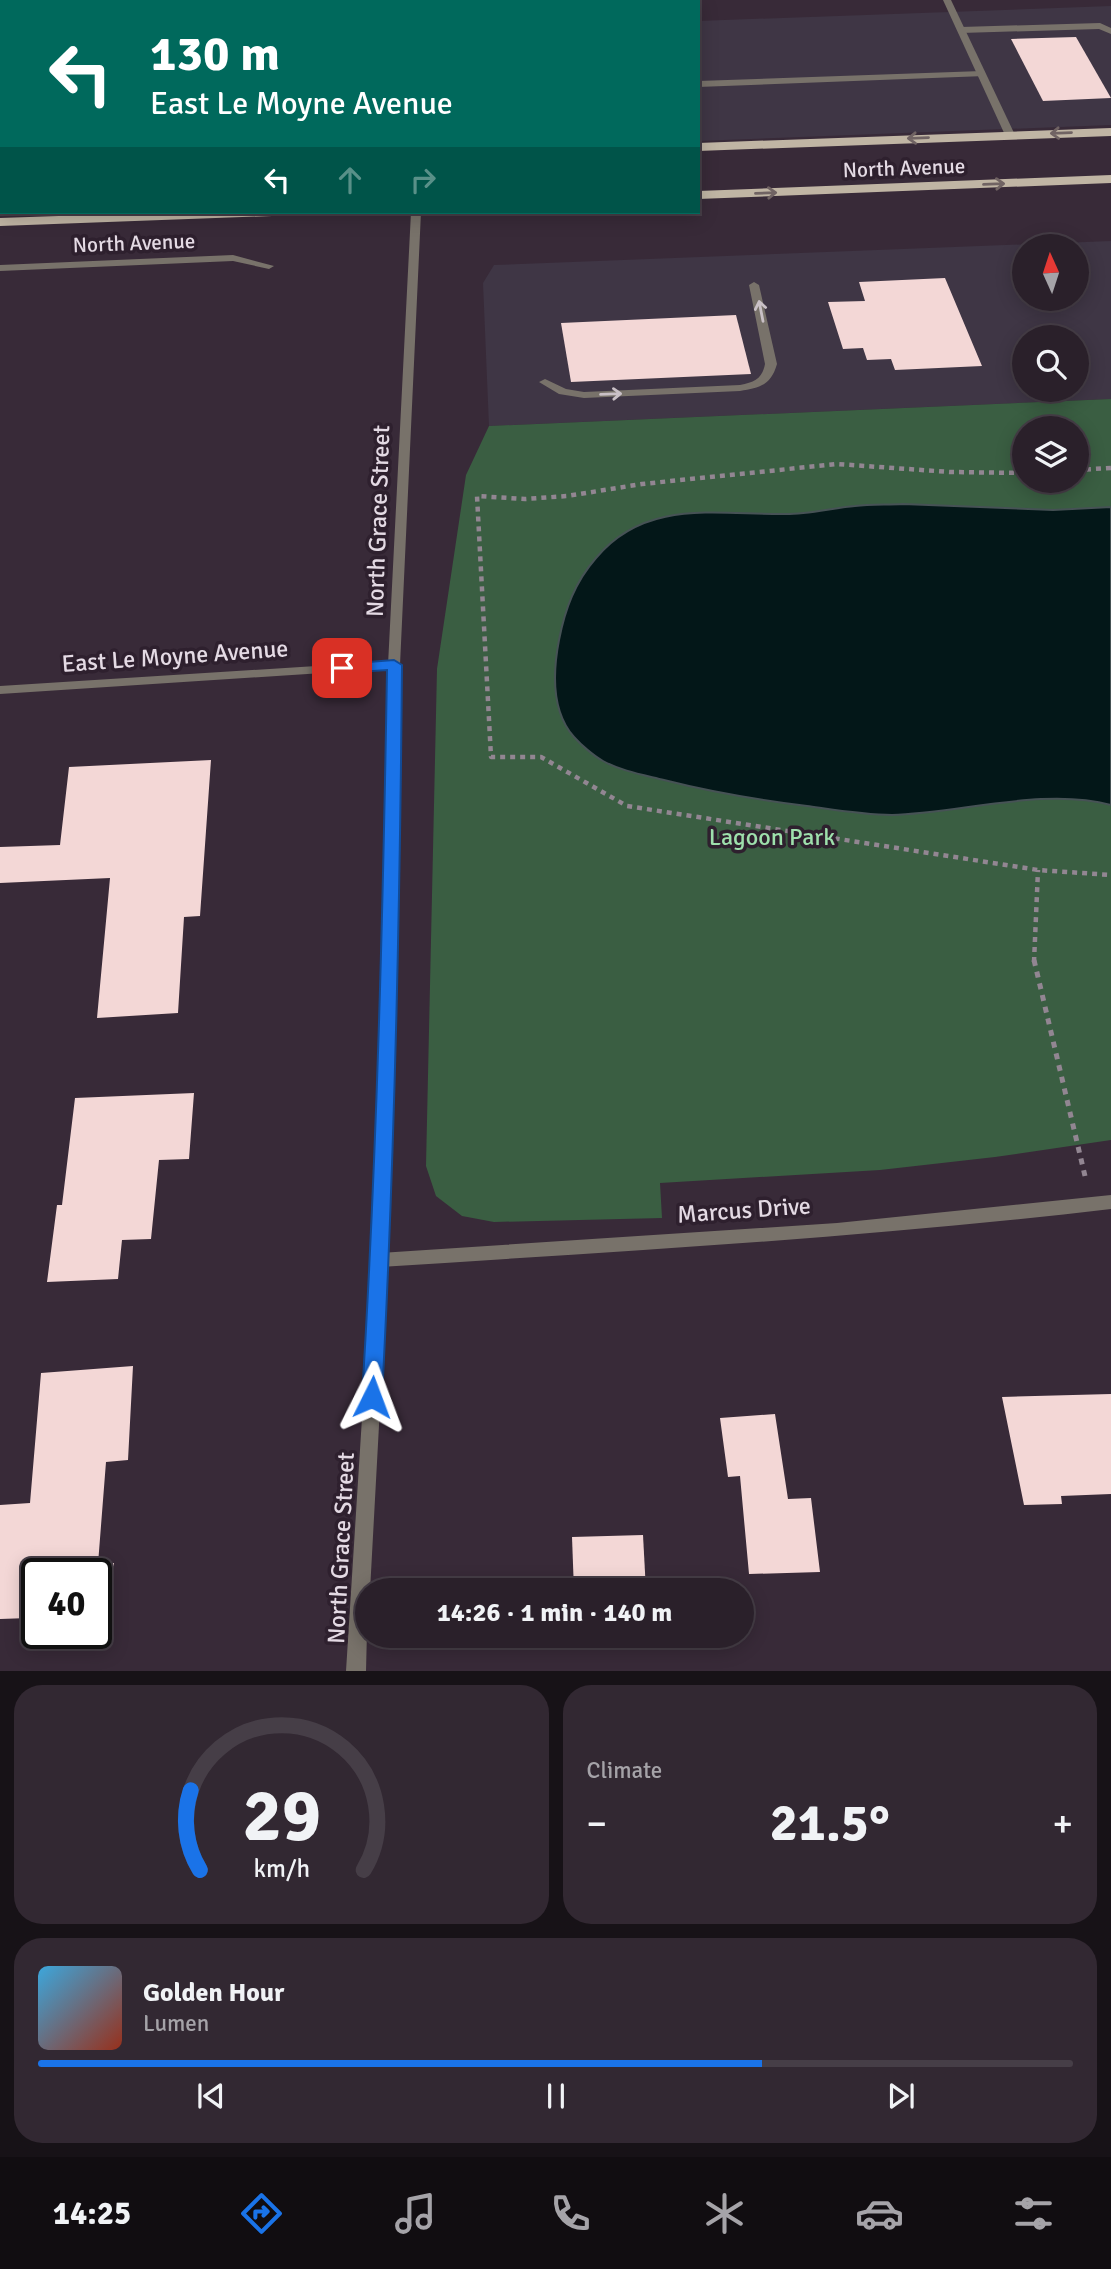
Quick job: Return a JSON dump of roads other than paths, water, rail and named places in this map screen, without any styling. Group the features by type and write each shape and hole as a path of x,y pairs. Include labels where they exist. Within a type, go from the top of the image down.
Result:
{"main road":[{"name":"North Avenue","path":"700,147 1111,132"},
{"name":"North Avenue","path":"700,195 1111,179"},
{"name":"North Avenue","path":"0,222 218,214"}],"street":[{"path":"947,0 1010,135"},
{"path":"961,30 1100,26 1111,31"},
{"path":"700,83 982,74"},
{"name":"North Grace Street","path":"356,1671 380,1260 392,905 394,665 416,214"},
{"name":"North Avenue","path":"0,268 233,258 269,266"},
{"path":"545,382 563,392 584,395 759,385 768,377 771,364 754,285"},
{"name":"East Le Moyne Avenue","path":"0,690 394,665"},
{"name":"Marcus Drive","path":"380,1260 958,1220 1111,1202"}],"park label":[{"name":"Lagoon Park","path":"772,837"}]}
